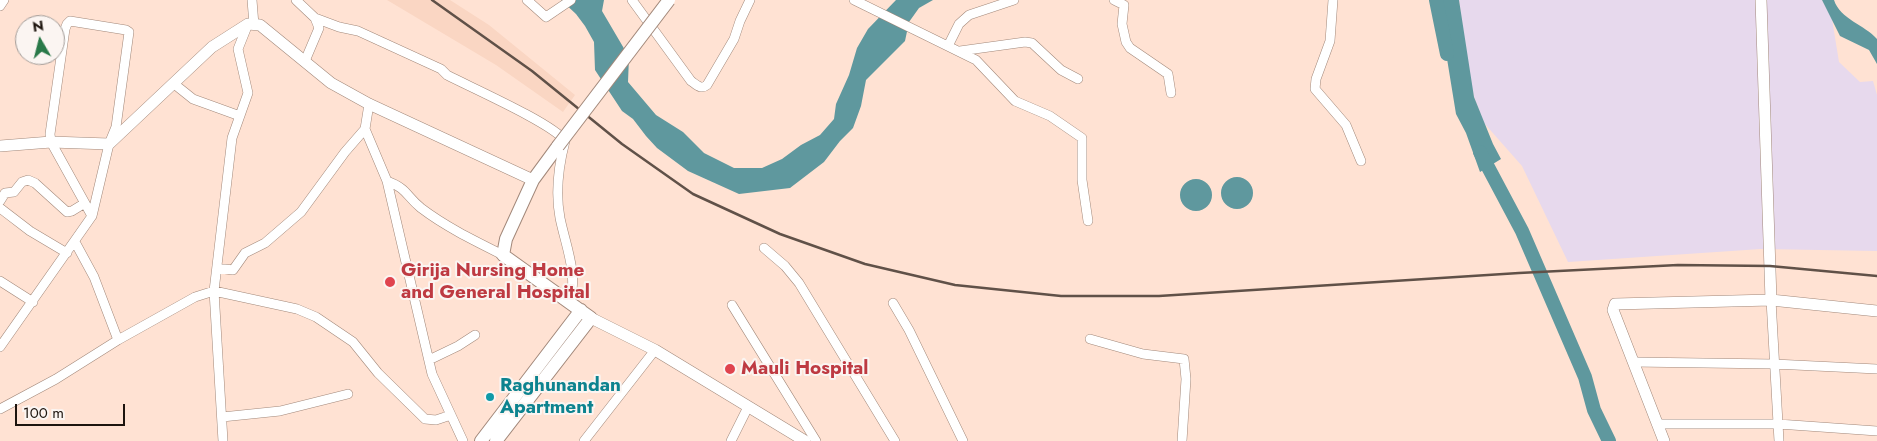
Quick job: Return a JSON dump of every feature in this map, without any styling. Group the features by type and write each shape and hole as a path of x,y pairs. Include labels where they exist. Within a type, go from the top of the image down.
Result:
{"main road":[{"path":"586,314 503,255 506,239 533,180 670,0"},
{"path":"481,441 586,314"},
{"path":"496,441 586,314"}],"street":[{"path":"0,6 4,0"},
{"path":"223,441 214,291 232,138 248,93 238,49 251,24 252,0"},
{"path":"296,0 315,18 339,27 358,31 441,69 447,75 533,119 561,136 565,141 558,175 557,193 574,288 570,302"},
{"path":"527,0 546,17 570,0"},
{"path":"632,0 691,81 700,87 704,87 734,40 750,0"},
{"path":"854,0 933,40 960,51 984,66 1015,101 1050,116 1082,138 1082,180 1088,221"},
{"path":"948,46 959,24 969,15 1014,0"},
{"path":"1114,0 1124,5 1122,24 1126,42 1130,48 1168,74 1171,93"},
{"path":"1333,0 1330,41 1316,79 1315,89 1346,125 1361,161"},
{"path":"1761,0 1771,300 1779,441"},
{"path":"305,61 319,28 315,18"},
{"path":"0,347 92,216 109,144 116,127 129,32 70,21 65,29 50,134 51,142 92,216"},
{"path":"0,146 51,142 109,144 212,47 251,24 260,25 331,82 369,104 533,180"},
{"path":"960,51 1025,42 1032,43 1061,70 1078,79"},
{"path":"173,84 193,99 240,116"},
{"path":"217,268 233,270 245,253 265,243 301,212 345,152 365,129 369,104"},
{"path":"365,129 387,181 432,374 463,441"},
{"path":"0,201 5,192 14,192 22,182 28,180 35,183 67,212 84,203"},
{"path":"387,181 404,189 419,206 450,228 503,255"},
{"path":"0,208 30,231 67,253"},
{"path":"75,242 94,277 118,340"},
{"path":"764,248 785,266 799,283 895,441"},
{"path":"0,281 33,302"},
{"path":"0,409 56,379 118,340 196,297 214,291 297,309 316,317 356,346 378,373 425,419 436,420 451,416"},
{"path":"1664,441 1613,310 1615,304 1771,300 1877,311"},
{"path":"894,303 963,441"},
{"path":"732,305 816,441"},
{"path":"586,314 655,350 805,441"},
{"path":"429,360 458,346 475,335"},
{"path":"1090,339 1143,354 1184,358 1186,379 1182,441"},
{"path":"584,441 655,350"},
{"path":"1634,362 1774,364 1877,369"},
{"path":"222,417 280,411 348,394"},
{"path":"731,441 748,407"},
{"path":"1657,424 1778,424 1877,431"}],"shaded area":[{"path":"387,0 450,0 489,25 575,95 563,112 496,65"},
{"path":"1459,0 1822,0 1832,19 1839,62 1860,82 1873,81 1877,95 1877,251 1761,249 1568,262 1522,166 1484,123 1470,80"}],"water":[{"path":"561,0 604,0 602,11 629,57 628,82 656,115 683,132 704,153 734,168 762,168 782,159 801,145 820,135 834,119 836,104 849,75 857,48 868,29 896,0 933,0 919,8 909,22 905,41 866,80 861,106 853,128 824,162 790,188 739,194 688,171 657,148 633,119 622,111 595,70 594,42 576,14"},
{"path":"1432,0 1459,0 1474,97 1501,159 1480,172 1466,133 1456,114 1442,28"},
{"path":"1822,0 1834,0 1837,7 1847,17 1877,39 1877,64 1869,50 1840,36"},
{"path":"1237,177 1249,181 1253,193 1249,205 1237,209 1225,205 1221,193 1225,181"},
{"path":"1196,179 1208,183 1212,195 1208,207 1196,211 1184,207 1180,195 1184,183"}],"waterway":[{"path":"1436,0 1447,54"},
{"path":"1480,152 1522,231 1585,377 1594,410 1609,441"}],"railway":[{"path":"432,0 532,71 622,144 693,194 780,234 865,264 955,285 1061,296 1159,296 1678,265 1770,266 1877,276"}],"place":[{"name":"Girija Nursing Home and General Hospital","path":"390,282"},
{"name":"Mauli Hospital","path":"730,369"},
{"name":"Raghunandan Apartment","path":"490,397"}]}
